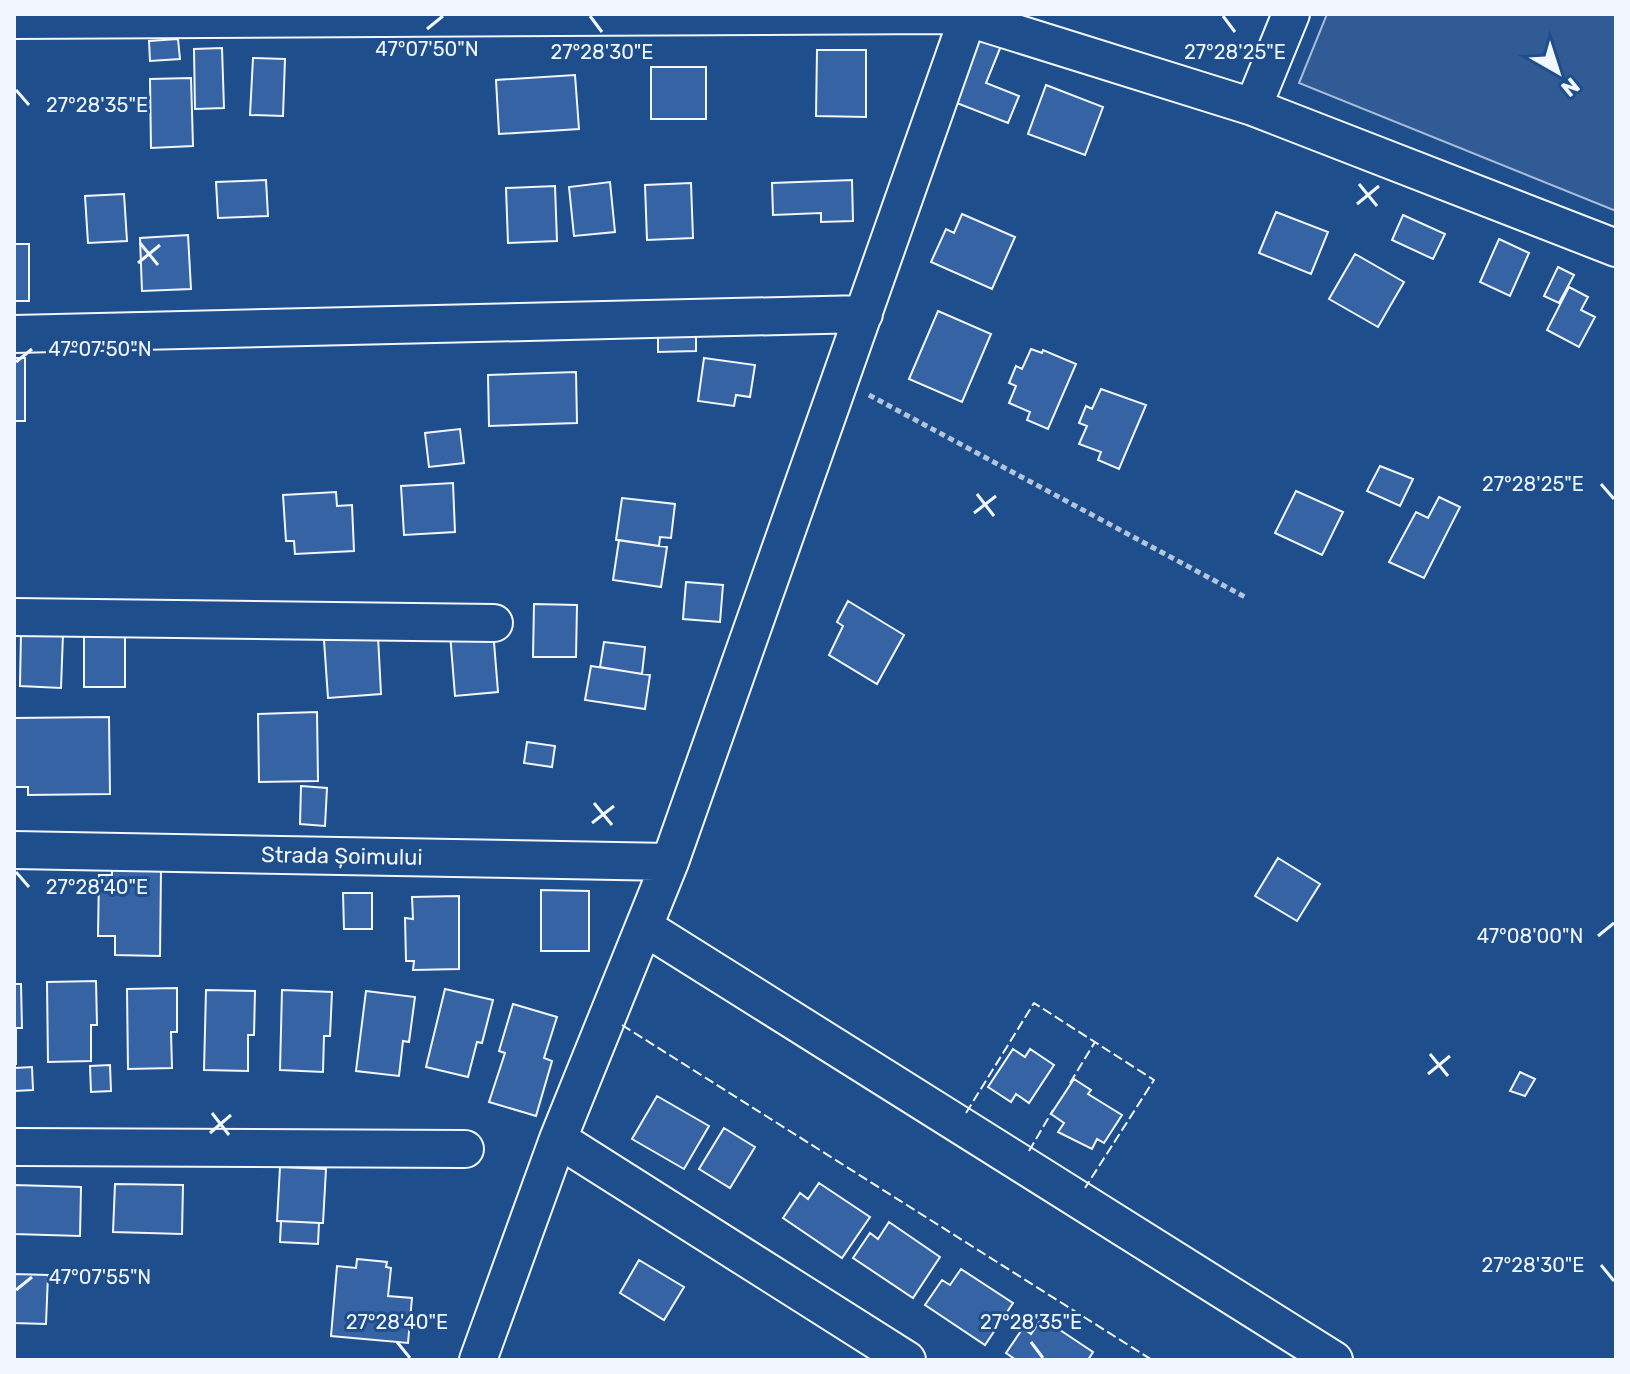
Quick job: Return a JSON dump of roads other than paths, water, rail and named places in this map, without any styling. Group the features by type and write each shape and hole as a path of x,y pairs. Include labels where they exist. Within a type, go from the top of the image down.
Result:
{"street":[{"path":"1253,107 1291,14"},
{"path":"478,1360 558,1139 646,928 968,16"},
{"path":"14,20 968,16 1253,107 1616,248"},
{"path":"14,334 864,314"},
{"path":"14,617 494,623"},
{"name":"Strada Șoimului","path":"14,850 670,862"},
{"path":"646,928 1334,1360"},
{"path":"558,1139 907,1360"},
{"path":"14,1147 465,1149"}]}
